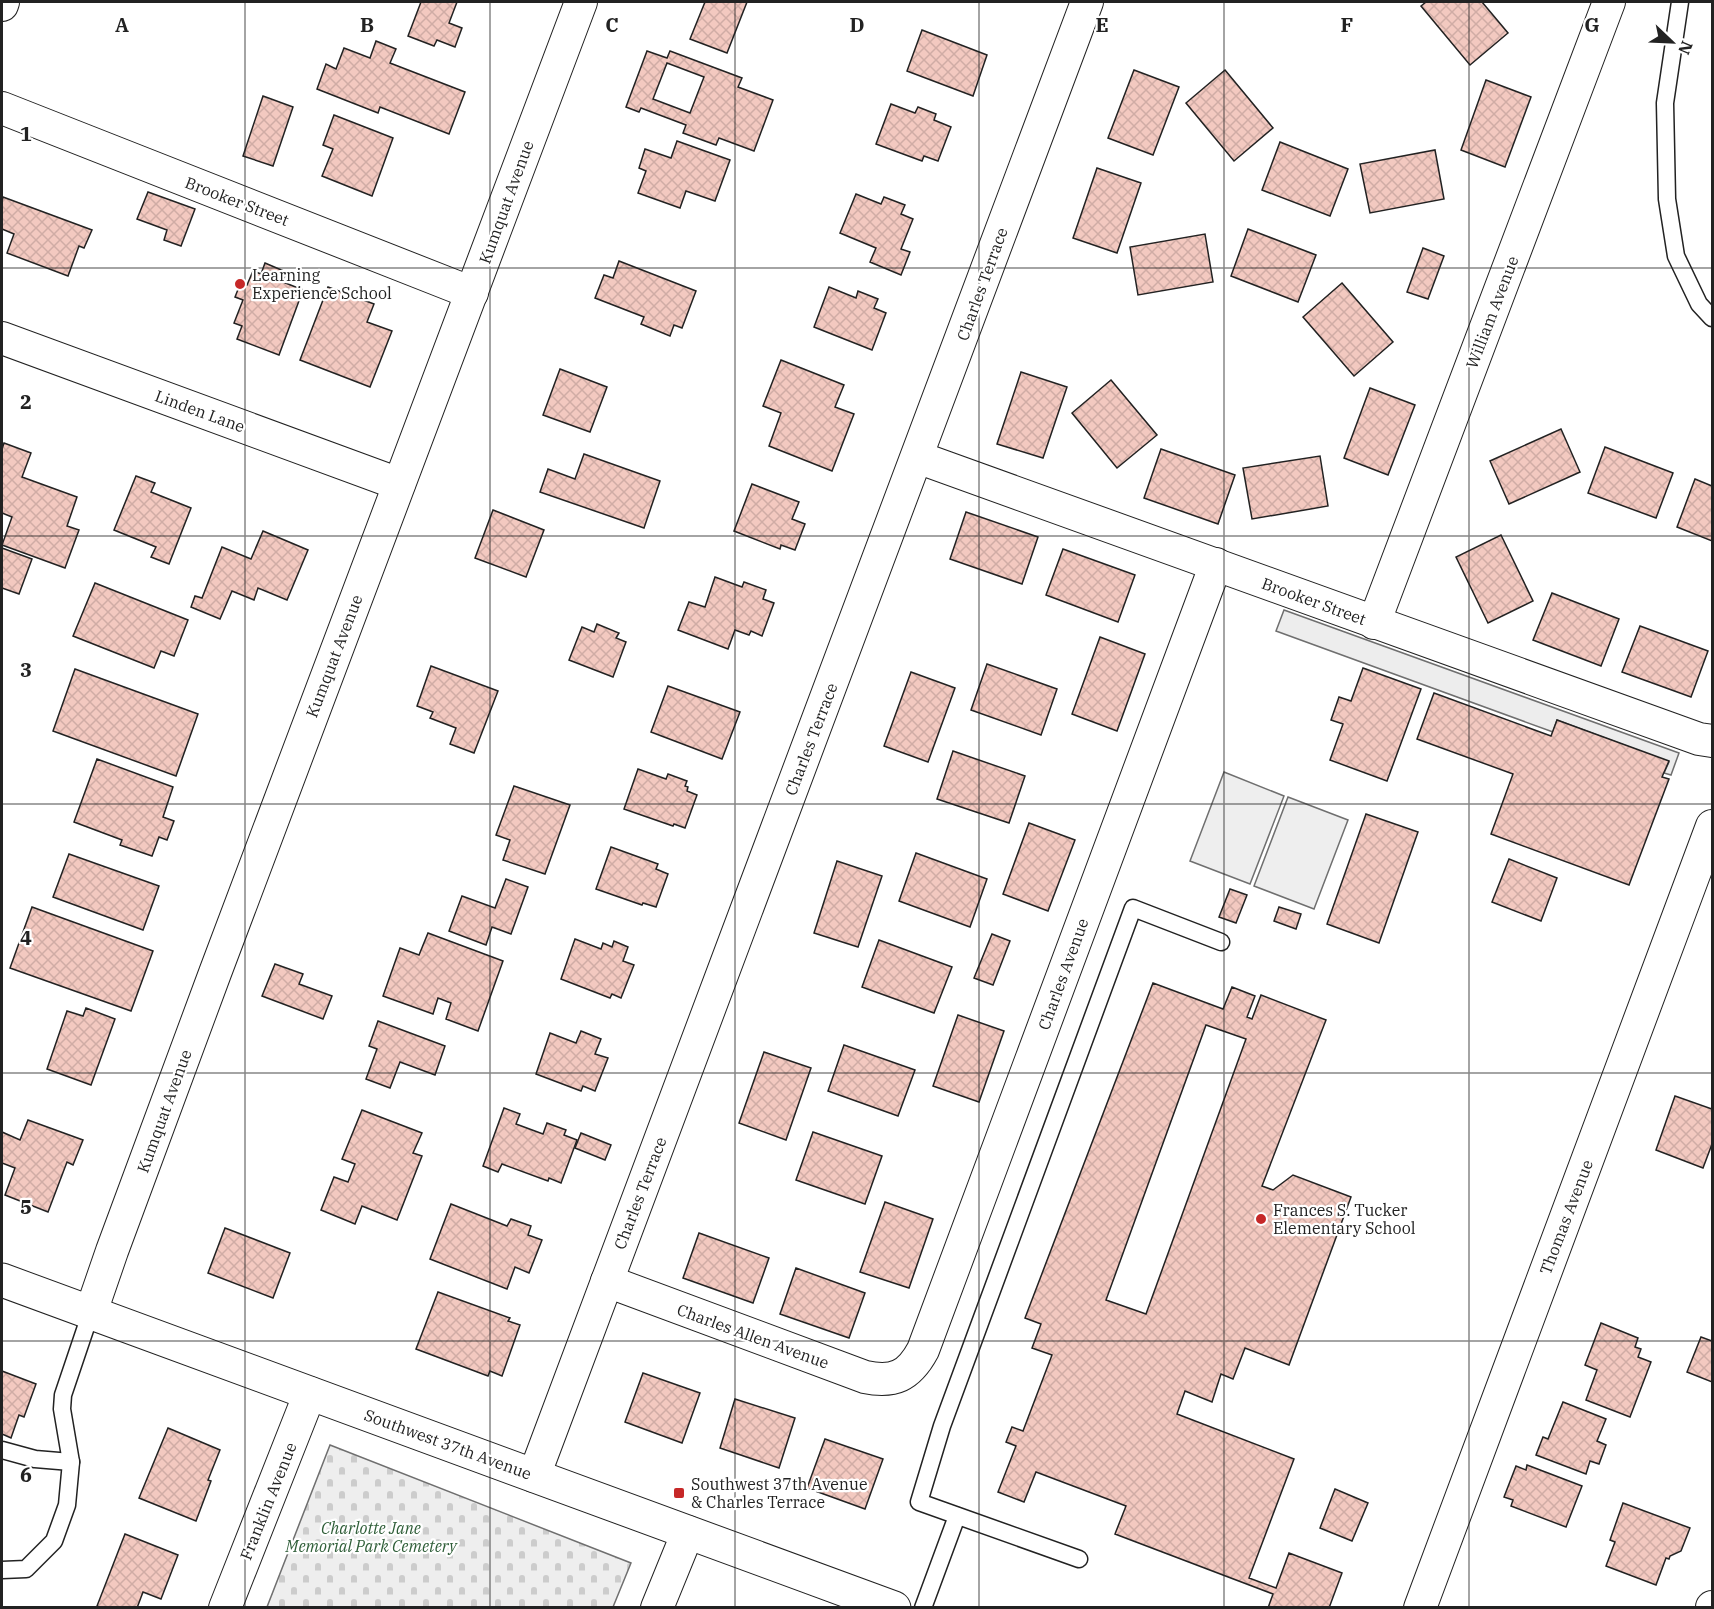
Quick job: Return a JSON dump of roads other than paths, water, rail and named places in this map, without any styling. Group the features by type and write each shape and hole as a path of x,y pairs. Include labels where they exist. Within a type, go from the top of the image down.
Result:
{"main road":[{"name":"Southwest 37th Avenue","path":"2,1280 894,1608"}],"street":[{"name":"Kumquat Avenue","path":"91,1312 182,1062 581,2"},
{"name":"Charles Terrace","path":"534,1476 1087,2"},
{"name":"William Avenue","path":"1374,623 1610,2"},
{"name":"Brooker Street","path":"2,108 472,293"},
{"name":"Linden Lane","path":"2,338 399,484"},
{"name":"Brooker Street","path":"917,457 1699,739 1713,741"},
{"name":"Charles Avenue","path":"900,1376 917,1361 923,1350 1216,564"},
{"name":"Thomas Avenue","path":"1419,1608 1713,826"},
{"name":"Charles Allen Avenue","path":"607,1281 864,1377 889,1379 900,1376"},
{"name":"Franklin Avenue","path":"225,1608 310,1393"},
{"path":"657,1608 688,1532"}],"lane":[{"path":"1680,2 1665,103 1667,199 1677,256 1699,304 1713,318"},
{"path":"1079,1559 919,1502 942,1426 1133,908 1221,942"},
{"path":"2,1570 26,1569 54,1541 67,1505 71,1462 62,1408 63,1395 91,1312"},
{"path":"2,1450 35,1459 71,1462"},
{"path":"923,1608 957,1516"}],"place":[{"name":"Learning Experience School","path":"240,284"},
{"name":"Frances S. Tucker Elementary School","path":"1261,1219"},
{"name":"Southwest 37th Avenue & Charles Terrace","path":"679,1493"}],"park label":[{"name":"Charlotte Jane Memorial Park Cemetery","path":"371,1537"}]}
